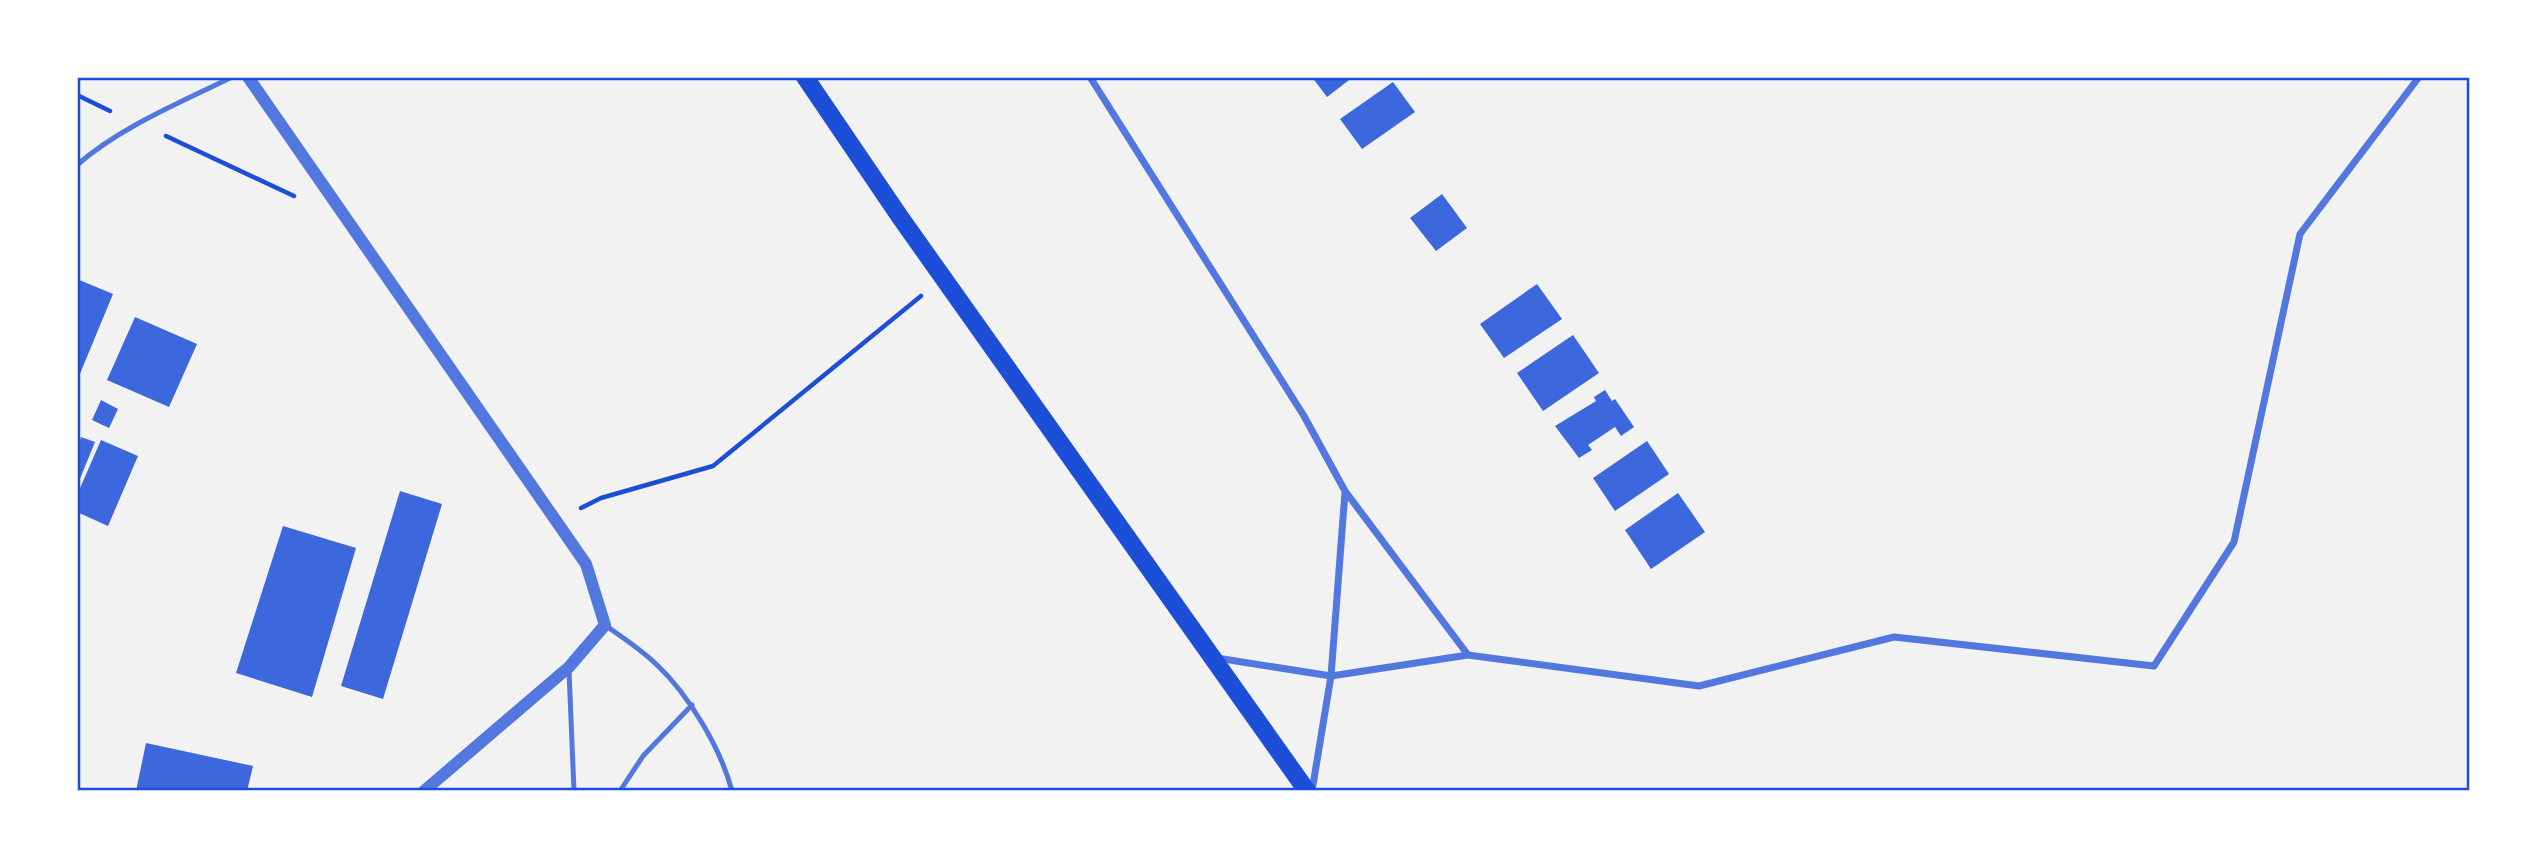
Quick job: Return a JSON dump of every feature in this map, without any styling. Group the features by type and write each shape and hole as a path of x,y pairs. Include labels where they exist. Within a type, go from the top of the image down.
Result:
{"main road":[{"path":"805,77 943,277 1310,791"}],"street":[{"path":"248,77 586,564 606,625 569,667 424,791"},
{"path":"1090,77 1304,416 1345,491 1468,655"},
{"path":"1213,658 1331,676 1468,655 1699,686 1894,637 2154,666 2234,542 2300,234 2419,77"},
{"path":"1310,791 1331,676 1345,491"}],"lane":[{"path":"77,165 94,150 139,124 232,77"},
{"path":"606,625 658,665 692,705 727,774 732,791"},
{"path":"569,667 574,791"},
{"path":"620,791 643,756 692,705"}],"path":[{"path":"77,95 300,199"},
{"path":"555,520 601,498 713,466 943,277"}],"building":[{"path":"1312,77 1353,77 1327,97"},
{"path":"1393,82 1415,112 1362,149 1340,119"},
{"path":"1442,194 1467,228 1436,251 1410,218"},
{"path":"77,279 113,294 77,381"},
{"path":"1537,284 1562,319 1504,358 1480,324"},
{"path":"135,317 197,344 169,407 107,380"},
{"path":"1573,335 1599,373 1543,411 1517,373"},
{"path":"1605,390 1612,401 1615,399 1634,427 1621,436 1615,427 1588,445 1592,450 1579,458 1555,426 1596,401 1594,397"},
{"path":"101,400 118,409 109,428 92,420"},
{"path":"81,437 95,442 77,486 77,439 80,440"},
{"path":"101,440 138,456 108,526 77,512 77,495"},
{"path":"1647,441 1669,474 1615,511 1593,478"},
{"path":"400,491 442,504 383,699 341,686"},
{"path":"1678,493 1705,532 1651,569 1625,530"},
{"path":"283,526 356,548 312,697 236,673"},
{"path":"146,743 253,766 247,791 136,791"}]}
